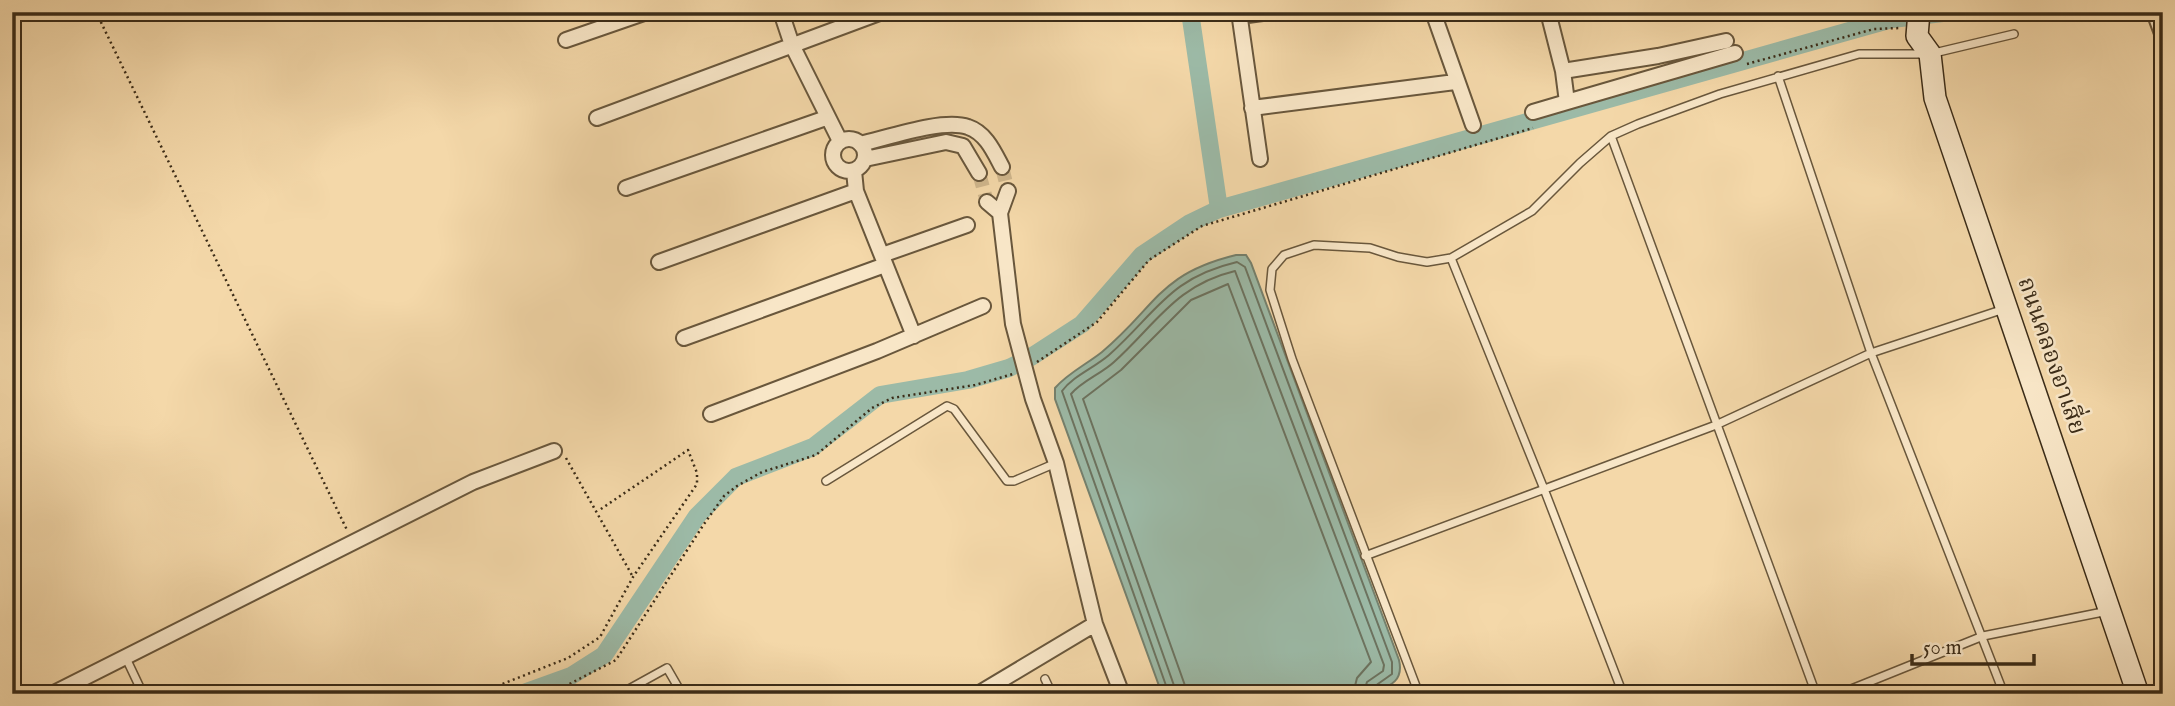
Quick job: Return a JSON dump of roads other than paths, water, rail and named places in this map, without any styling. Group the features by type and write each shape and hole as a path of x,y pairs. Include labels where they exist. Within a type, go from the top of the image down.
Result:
{"street":[{"path":"566,40 647,12"},
{"path":"781,12 792,45 826,118 840,141"},
{"path":"597,118 882,12"},
{"path":"1260,159 1240,14 1270,12"},
{"path":"1433,12 1455,82 1473,125"},
{"path":"1548,12 1563,71 1567,102"},
{"name":"ถนนคลองอาเสี่ย","path":"1919,12 1935,97 2138,694"},
{"path":"2154,12 2163,36"},
{"path":"1533,112 1733,53 1658,56 1563,71"},
{"path":"1252,108 1455,82"},
{"path":"626,188 826,118"},
{"path":"979,173 963,146 946,142 865,159 854,171 844,171 835,165 832,155 840,141 850,139 860,144 937,126 967,126 990,143 1002,167"},
{"path":"860,144 865,159"},
{"path":"854,171 856,191 914,336"},
{"path":"659,262 856,191"},
{"path":"1008,191 1000,213 1013,324 1033,399 1056,463 1096,624 1122,694"},
{"path":"987,202 1000,213"},
{"path":"684,338 967,225"},
{"path":"711,414 914,336 984,306"},
{"path":"51,694 473,482 554,451"},
{"path":"978,694 1096,624"}],"lane":[{"path":"1419,694 1292,359 1270,290 1272,269 1284,255 1314,245 1370,248 1427,262 1451,258 1532,212 1611,136 1638,124 1778,76 1859,54 2014,34"},
{"path":"1778,76 1871,354 2004,694"},
{"path":"1611,136 1816,694"},
{"path":"1451,258 1623,694"},
{"path":"1365,556 1716,425 1871,354 2008,308"},
{"path":"826,481 947,406 954,409 1007,481 1014,481 1056,463"},
{"path":"1839,694 1983,636 2110,610"},
{"path":"125,655 143,694"},
{"path":"620,694 667,668 682,694"},
{"path":"1045,679 1052,694"}],"water":[{"path":"1236,255 1246,255 1251,263 1399,660 1399,673 1394,682 1372,694 1162,694 1055,399 1055,388 1102,352 1160,293 1190,272"}],"waterway":[{"path":"1190,12 1219,209"},
{"path":"521,694 571,676 604,655 697,516 736,477 813,447 880,395 968,380 1009,368 1031,357 1082,324 1142,255 1190,223 1219,209 1892,19 1951,12"}],"tunnel":[{"path":"1002,167 1008,191"},
{"path":"979,173 987,202"}]}
